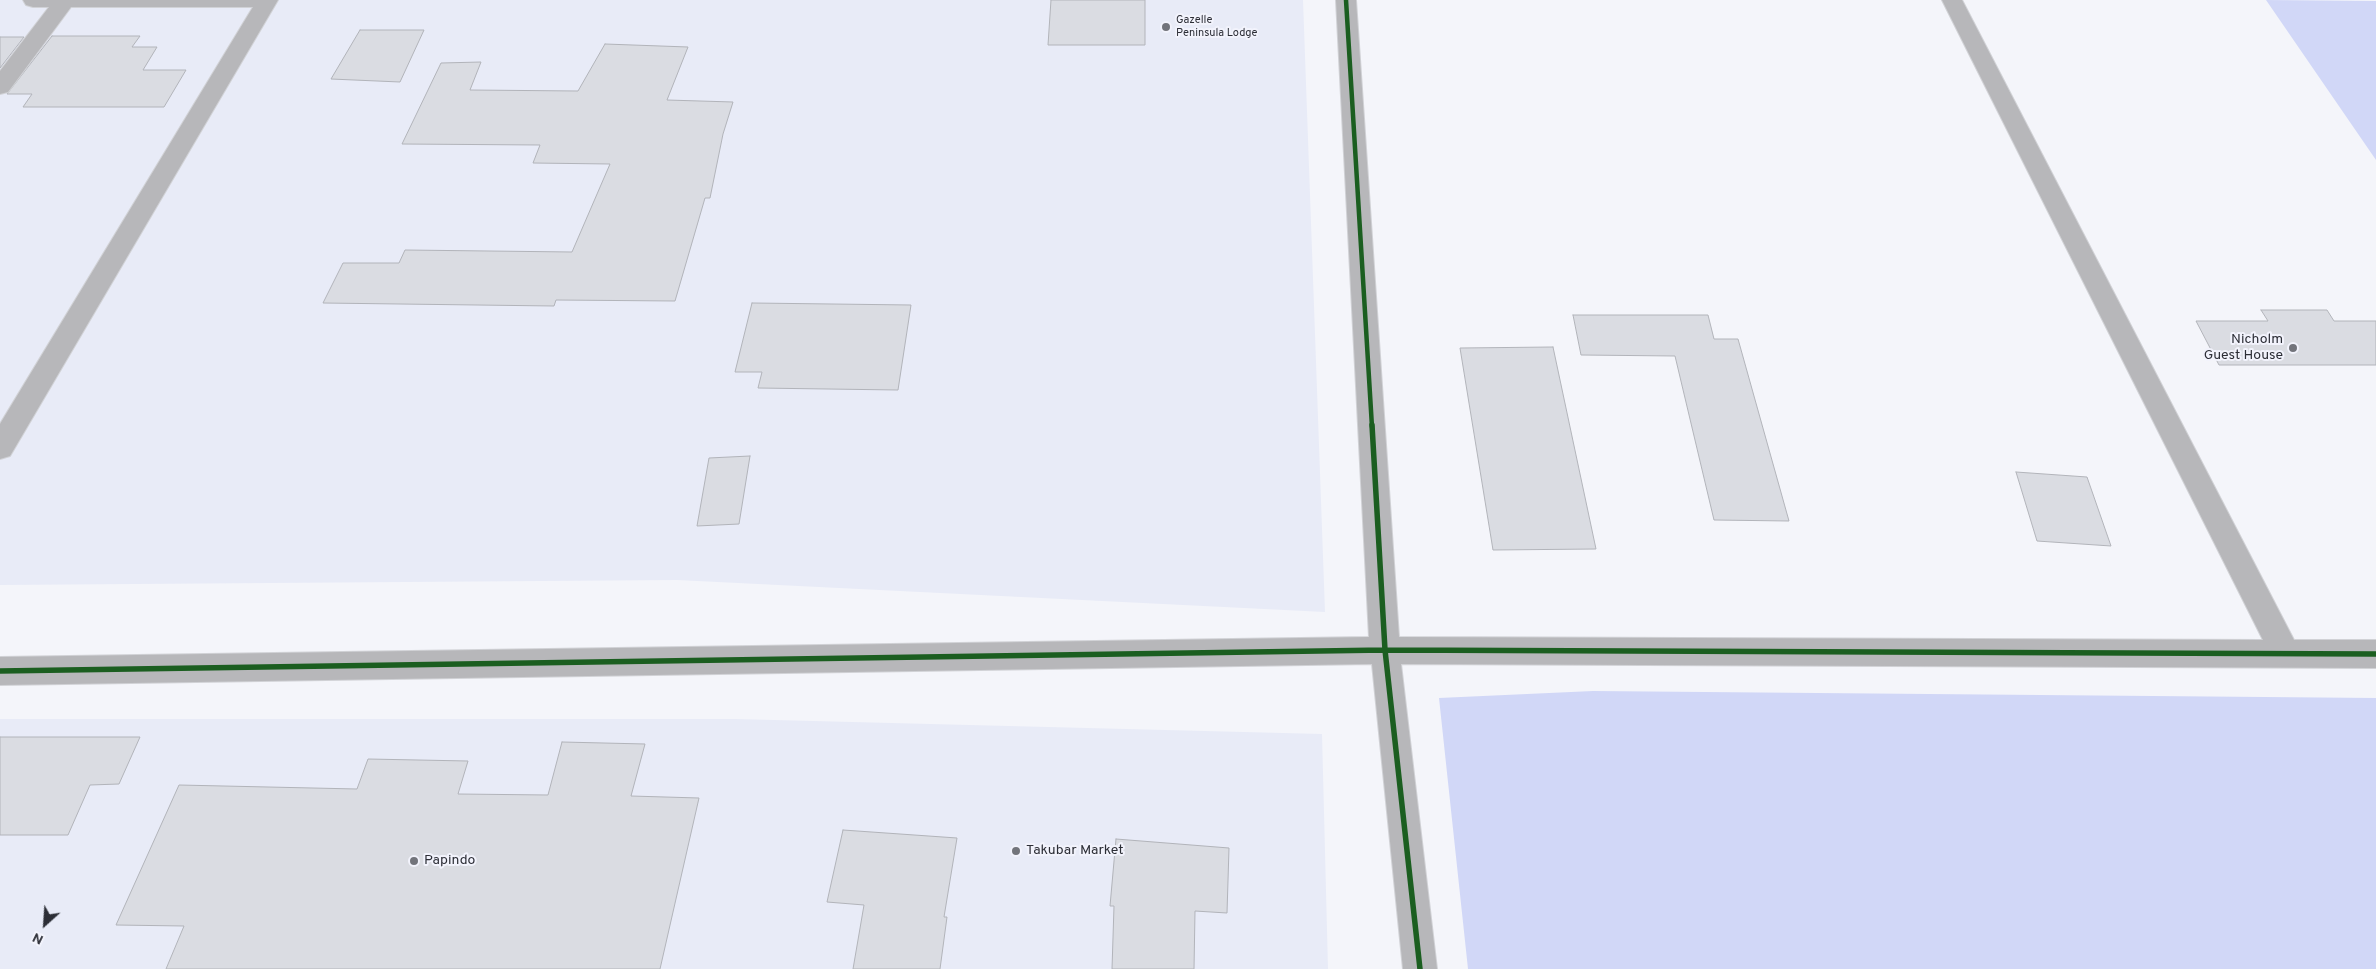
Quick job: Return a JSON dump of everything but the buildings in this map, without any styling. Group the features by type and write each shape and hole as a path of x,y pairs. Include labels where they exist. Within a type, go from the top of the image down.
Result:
{"street":[{"path":"33,0 268,0"},
{"path":"0,87 64,0"},
{"path":"0,448 268,0"},
{"path":"1346,0 1385,650 1420,969"},
{"path":"1952,0 2285,653"},
{"path":"0,671 1385,650 2376,654"}],"shaded area":[{"path":"0,0 1303,0 1325,612 677,580 0,585"},
{"path":"2266,0 2376,1 2376,160"},
{"path":"1593,691 2376,698 2376,969 1468,969 1439,698"},
{"path":"0,719 735,719 1322,734 1328,969 0,969"}],"cycle path":[{"path":"1346,0 1385,650 1420,969"},
{"path":"0,671 1385,650 2376,654"}],"place":[{"name":"Gazelle Peninsula Lodge","path":"1166,27"},
{"name":"Nicholm Guest House","path":"2293,348"},
{"name":"Takubar Market","path":"1016,851"},
{"name":"Papindo","path":"414,861"}]}
